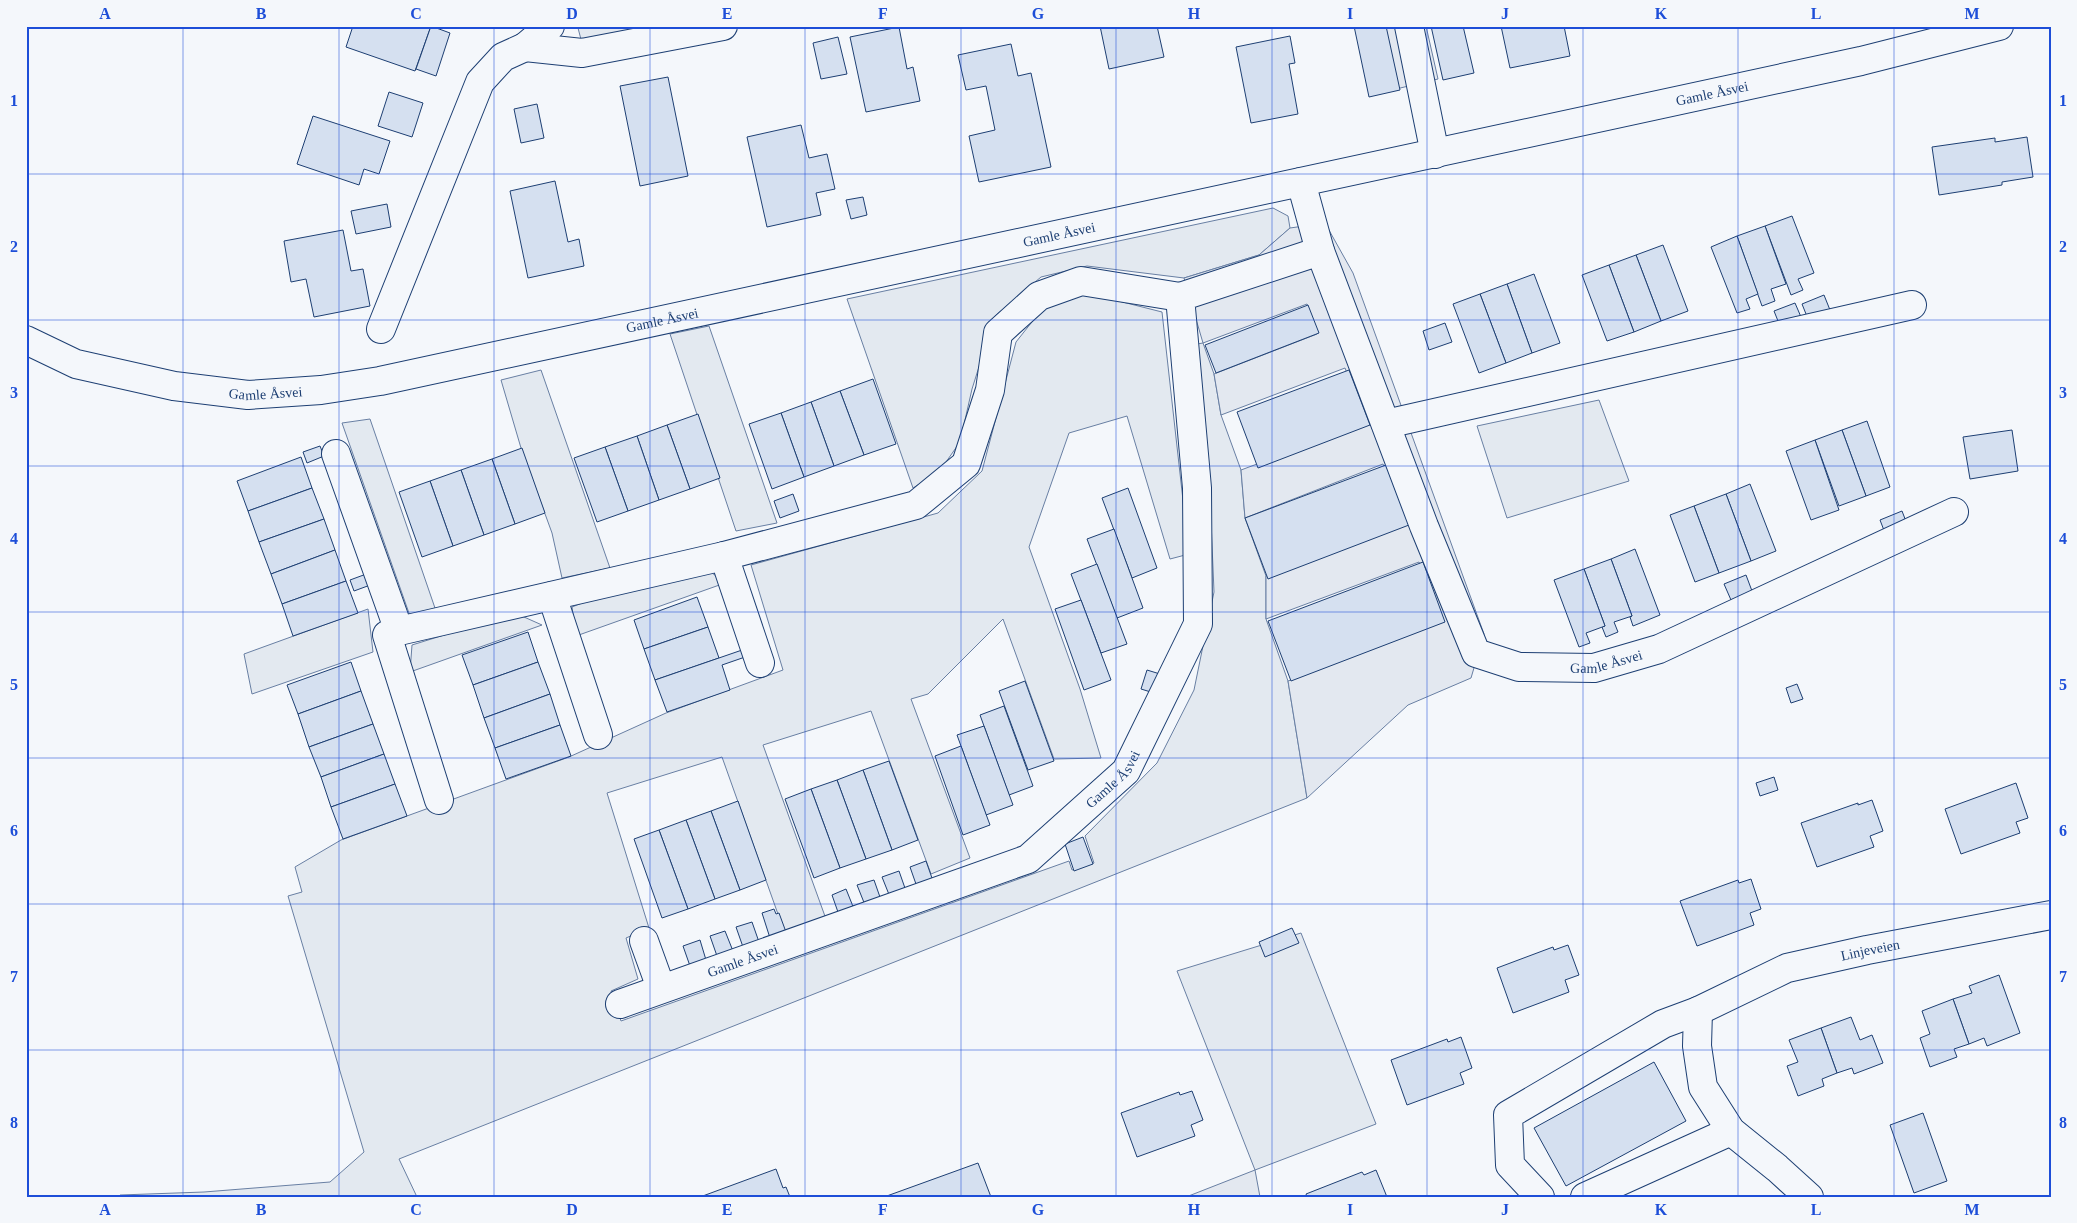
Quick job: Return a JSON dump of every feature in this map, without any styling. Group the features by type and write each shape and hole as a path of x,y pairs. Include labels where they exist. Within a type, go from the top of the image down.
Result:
{"street":[{"path":"381,329 480,82 503,57 525,47 550,26"},
{"path":"525,47 582,53 723,26"},
{"path":"1409,26 1435,154"},
{"name":"Gamle Åsvei","path":"26,340 76,364 174,386 248,395 321,390 380,381 1861,61 1991,27"},
{"name":"Gamle Åsvei","path":"1301,182 1320,251 1424,526 1476,653 1519,667 1594,668 1659,649 1954,512"},
{"path":"439,800 387,635 724,556 916,505 966,464 990,390 998,333 1039,296 1081,281 1180,297 1320,251"},
{"name":"Gamle Åsvei","path":"620,1004 1028,859 1126,771 1198,624 1197,488 1180,297"},
{"path":"1386,424 1912,305"},
{"path":"336,454 399,631"},
{"path":"724,556 760,664"},
{"path":"552,596 598,735"},
{"name":"Linjeveien","path":"1540,1197 1510,1165 1508,1115 1663,1024 1698,1011 1787,968 1867,950 2051,914"},
{"path":"644,941 661,988"},
{"path":"1698,1011 1697,1046 1703,1087 1731,1132 1777,1168 1809,1197"},
{"path":"1586,1197 1731,1132"}],"shaded area":[{"path":"583,26 679,26 583,47 578,28"},
{"path":"1382,26 1426,26 1438,79 1396,89"},
{"path":"1273,208 1288,216 1290,228 1259,255 1184,278 1087,266 1041,277 995,316 972,389 960,442 939,472 913,488 847,299"},
{"path":"1325,223 1353,273 1484,634 1471,678 1408,705 1307,798 1288,681 1442,622 1419,562 1266,619 1266,576 1406,522 1383,464 1245,518 1241,470 1367,423 1345,368 1221,415 1214,374 1317,334 1307,304 1203,343 1184,278 1259,255 1290,228"},
{"path":"1087,293 1162,312 1189,554 1170,559 1127,416 1069,433 1029,547 1080,689 1101,758 1054,759 1003,619 928,694 911,699 970,858 931,874 871,711 763,745 826,919 784,931 722,757 607,793 649,928 626,938 638,979 611,991 621,1021 1069,861 1072,870 1094,863 1085,836 1157,763 1194,690 1214,592 1209,473 1191,345 1203,343 1214,374 1221,415 1241,470 1245,518 1266,576 1266,619 1288,681 1307,798 399,1159 417,1197 118,1197 120,1195 204,1192 330,1182 364,1152 288,896 302,892 295,867 341,840 569,757 666,713 783,670 751,565 938,513 982,471 1016,342 1043,308"},
{"path":"709,326 777,523 736,531 670,334"},
{"path":"541,370 610,568 562,578 552,533 521,448 501,380"},
{"path":"1599,400 1629,481 1507,518 1477,426"},
{"path":"370,419 436,611 410,616 342,423"},
{"path":"707,569 725,583 576,636 572,607 617,589"},
{"path":"368,609 373,652 252,694 244,654"},
{"path":"515,613 542,625 410,672 412,645"},
{"path":"1301,933 1376,1124 1255,1170 1177,971"},
{"path":"1255,1170 1260,1197 1186,1197"}],"building":[{"path":"353,26 431,26 415,71 346,47"},
{"path":"431,26 450,33 436,76 416,69"},
{"path":"1100,26 1157,26 1164,57 1109,69"},
{"path":"1354,26 1386,26 1400,90 1369,97"},
{"path":"1431,26 1463,26 1474,73 1443,80"},
{"path":"1501,26 1564,26 1570,56 1510,68"},
{"path":"899,27 907,69 913,67 920,101 866,112 850,37"},
{"path":"1290,36 1295,63 1289,64 1298,114 1251,123 1236,47"},
{"path":"838,37 847,74 821,79 813,43"},
{"path":"1011,44 1018,76 1031,73 1051,167 979,182 969,136 995,130 986,86 966,90 958,55"},
{"path":"668,77 688,176 640,186 620,86"},
{"path":"389,92 423,103 412,137 378,126"},
{"path":"537,104 544,138 521,143 514,109"},
{"path":"313,116 390,141 379,174 364,169 359,185 297,164"},
{"path":"801,125 809,158 827,154 835,189 816,193 821,215 767,227 747,137"},
{"path":"2027,137 2033,177 2002,182 2002,185 1939,195 1932,147 1995,138 1995,142"},
{"path":"555,181 568,242 579,239 584,266 528,278 510,191"},
{"path":"863,197 867,215 851,219 846,200"},
{"path":"387,204 391,227 356,234 351,211"},
{"path":"1792,216 1814,273 1798,279 1803,290 1791,295 1765,226"},
{"path":"1765,226 1786,284 1771,289 1775,301 1762,306 1737,236"},
{"path":"343,230 351,271 363,269 370,306 314,317 306,279 291,282 284,241"},
{"path":"1737,236 1758,294 1746,299 1750,309 1737,313 1711,247"},
{"path":"1663,245 1688,311 1661,321 1636,255"},
{"path":"1636,255 1661,321 1634,332 1609,265"},
{"path":"1609,265 1634,332 1607,341 1582,275"},
{"path":"1534,274 1560,343 1532,353 1507,284"},
{"path":"1507,284 1532,353 1506,363 1480,294"},
{"path":"1480,294 1506,363 1479,373 1453,304"},
{"path":"1824,295 1830,310 1808,319 1802,304"},
{"path":"1795,303 1801,317 1780,326 1774,311"},
{"path":"1308,305 1319,333 1216,373 1205,345"},
{"path":"1445,323 1452,342 1429,350 1423,331"},
{"path":"1349,370 1370,425 1258,468 1237,412"},
{"path":"873,379 896,444 864,455 840,391"},
{"path":"840,391 864,455 834,466 811,402"},
{"path":"811,402 834,466 804,477 781,413"},
{"path":"781,413 804,477 772,489 749,424"},
{"path":"698,414 720,478 690,489 667,425"},
{"path":"1867,421 1890,487 1866,496 1842,430"},
{"path":"667,425 690,489 659,500 637,436"},
{"path":"1842,430 1866,496 1839,506 1815,440"},
{"path":"2012,430 2018,471 1970,479 1963,437"},
{"path":"637,436 659,500 628,511 605,447"},
{"path":"1815,440 1839,510 1811,520 1786,451"},
{"path":"320,446 324,456 307,463 303,452"},
{"path":"605,447 628,511 597,522 574,458"},
{"path":"522,448 545,513 515,524 492,459"},
{"path":"301,457 312,488 248,511 237,481"},
{"path":"492,459 515,524 484,535 461,470"},
{"path":"1386,465 1409,525 1268,579 1245,518"},
{"path":"461,470 484,535 453,546 430,481"},
{"path":"430,481 453,546 422,557 399,492"},
{"path":"1750,484 1776,551 1751,561 1726,494"},
{"path":"312,488 324,519 259,542 248,511"},
{"path":"1128,488 1157,568 1132,578 1102,498"},
{"path":"793,494 799,511 780,518 774,501"},
{"path":"1726,494 1751,561 1719,573 1694,506"},
{"path":"1694,506 1719,573 1695,582 1670,515"},
{"path":"1902,511 1907,524 1885,533 1880,520"},
{"path":"324,519 335,550 271,574 259,542"},
{"path":"1114,529 1143,608 1117,618 1087,539"},
{"path":"1635,549 1660,615 1633,626 1630,617 1632,616 1611,559"},
{"path":"335,550 346,581 282,604 271,574"},
{"path":"1611,559 1632,616 1614,622 1618,632 1606,637 1602,627 1605,626 1584,569"},
{"path":"1423,562 1445,622 1291,681 1268,621"},
{"path":"1097,564 1127,644 1101,653 1071,574"},
{"path":"1584,569 1605,626 1586,633 1590,643 1579,647 1554,580"},
{"path":"369,573 373,584 354,591 350,580"},
{"path":"1746,575 1752,591 1731,600 1724,584"},
{"path":"346,581 358,613 293,636 282,604"},
{"path":"697,597 708,627 644,649 634,620"},
{"path":"1081,600 1111,680 1084,690 1055,609"},
{"path":"708,627 719,658 655,680 644,649"},
{"path":"528,632 538,662 473,685 462,655"},
{"path":"745,649 748,656 722,665 730,690 667,712 655,680"},
{"path":"351,662 361,691 298,714 287,685"},
{"path":"538,662 550,694 484,718 473,685"},
{"path":"1147,670 1160,674 1154,693 1141,689"},
{"path":"1025,681 1054,761 1028,770 999,691"},
{"path":"1797,684 1803,699 1791,703 1786,688"},
{"path":"361,691 373,724 309,747 298,714"},
{"path":"550,694 560,725 495,748 484,718"},
{"path":"1004,706 1033,786 1009,795 980,715"},
{"path":"373,724 384,754 321,777 309,747"},
{"path":"560,725 571,756 506,779 495,748"},
{"path":"984,726 1013,805 986,815 957,735"},
{"path":"961,746 990,825 963,835 935,756"},
{"path":"384,754 395,784 331,807 321,777"},
{"path":"889,761 918,840 892,850 863,770"},
{"path":"863,770 892,850 866,859 837,780"},
{"path":"1774,777 1778,790 1760,796 1756,783"},
{"path":"837,780 866,859 840,868 811,789"},
{"path":"2016,783 2028,818 2016,822 2020,833 1961,854 1945,809"},
{"path":"395,784 407,816 343,839 331,807"},
{"path":"811,789 840,868 814,878 785,799"},
{"path":"1872,800 1883,831 1870,836 1874,847 1817,867 1801,823"},
{"path":"738,801 766,880 740,890 711,811"},
{"path":"711,811 740,890 715,899 686,820"},
{"path":"686,820 715,899 688,909 659,830"},
{"path":"659,830 688,909 662,918 634,839"},
{"path":"1083,837 1093,864 1074,871 1065,844"},
{"path":"926,861 933,881 917,887 910,867"},
{"path":"899,871 906,891 890,897 882,877"},
{"path":"1751,879 1761,909 1750,913 1754,925 1697,946 1680,901 1738,880 1739,883"},
{"path":"874,880 881,900 865,905 857,885"},
{"path":"846,889 854,909 839,915 832,895"},
{"path":"774,909 776,914 779,913 786,932 770,938 762,913"},
{"path":"752,922 759,942 743,947 736,927"},
{"path":"1292,928 1299,943 1265,957 1259,942"},
{"path":"725,931 733,951 717,956 710,936"},
{"path":"700,940 706,960 690,966 683,946"},
{"path":"1568,945 1579,975 1565,980 1569,992 1513,1013 1497,968 1553,947 1554,950"},
{"path":"1999,975 2020,1033 1987,1046 1984,1038 1969,1044 1953,999 1972,993 1969,986"},
{"path":"1953,999 1969,1044 1954,1049 1957,1057 1930,1067 1920,1038 1930,1034 1922,1011"},
{"path":"1851,1017 1860,1040 1872,1035 1883,1063 1854,1074 1852,1068 1837,1073 1821,1028"},
{"path":"1821,1028 1837,1073 1822,1079 1824,1086 1798,1096 1787,1066 1798,1062 1789,1040"},
{"path":"1461,1037 1472,1068 1460,1073 1464,1084 1407,1105 1391,1060 1447,1039 1448,1042"},
{"path":"1654,1062 1686,1121 1566,1186 1534,1128"},
{"path":"1192,1091 1203,1120 1191,1125 1195,1136 1137,1157 1121,1113 1179,1092 1180,1095"},
{"path":"1923,1113 1947,1181 1914,1193 1890,1125"},
{"path":"978,1163 991,1197 884,1197"},
{"path":"776,1169 783,1188 786,1187 790,1197 700,1197"},
{"path":"1376,1170 1387,1197 1307,1197 1306,1194 1362,1172 1364,1175"}]}
